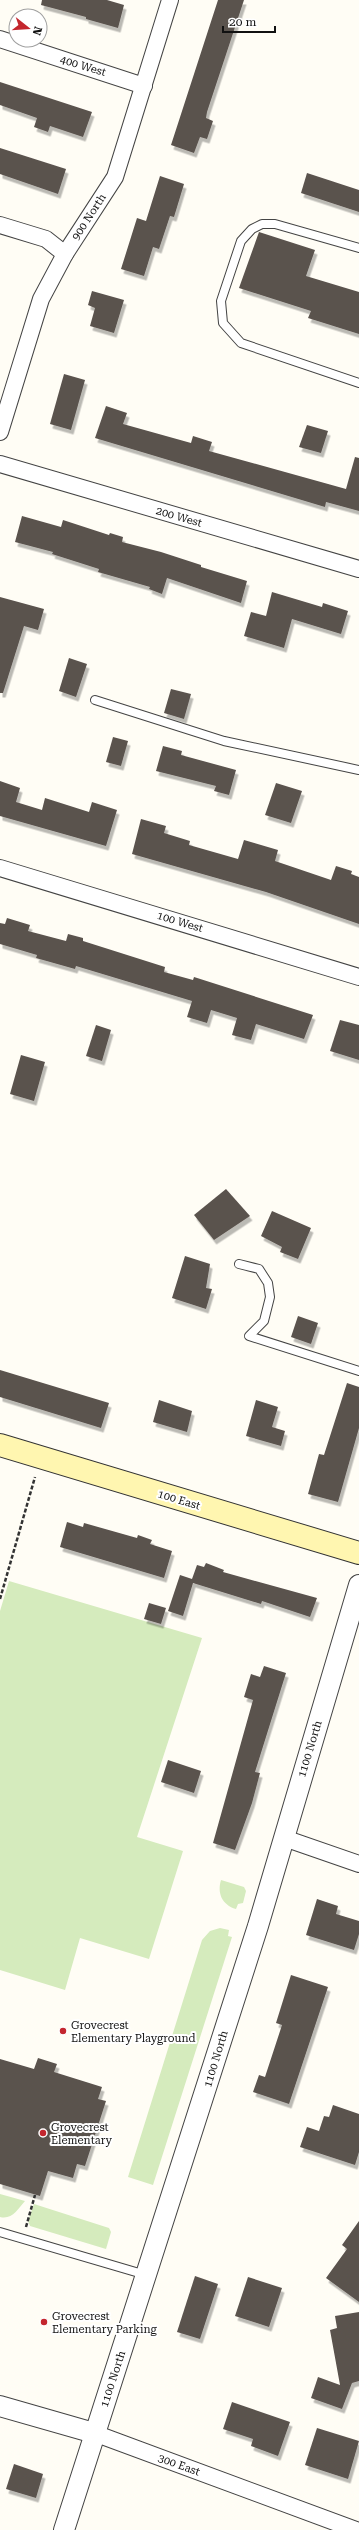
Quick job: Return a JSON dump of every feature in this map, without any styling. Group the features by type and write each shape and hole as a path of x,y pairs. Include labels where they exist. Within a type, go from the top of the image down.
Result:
{"main road":[{"name":"100 East","path":"0,1445 359,1553"}],"street":[{"name":"900 North","path":"0,432 41,299 65,254 115,177 170,0"},
{"name":"400 West","path":"0,39 144,86"},
{"path":"0,225 46,239 65,254"},
{"name":"200 West","path":"0,464 359,570"},
{"name":"100 West","path":"0,868 359,977"},
{"name":"1100 North","path":"64,2530 94,2433 189,2147 284,1838 359,1585"},
{"path":"284,1838 359,1864"},
{"name":"300 East","path":"0,2406 94,2433 356,2530"}],"lane":[{"path":"359,248 275,224 262,224 252,229 241,241 221,302 224,323 241,343 359,383"},
{"path":"95,700 224,741 359,770"},
{"path":"239,1264 259,1269 268,1283 270,1298 264,1321 249,1336 359,1371"},
{"path":"0,2232 146,2275"}],"path":[{"path":"0,1599 35,1478"},
{"path":"25,2229 35,2195"}],"green space":[{"path":"9,1581 202,1638 137,1837 183,1851 149,1959 80,1938 65,1990 0,1970 0,1611"},
{"path":"221,1880 244,1887 246,1891 243,1903 238,1904 236,1909 227,1905 222,1898 220,1894"},
{"path":"220,1928 229,1930 228,1936 232,1937 153,2185 128,2177 202,1940 210,1931"},
{"path":"0,2194 25,2201 8,2217 0,2217"},
{"path":"34,2204 109,2228 111,2232 106,2249 30,2226 28,2221"}],"building":[{"path":"42,0 107,0 124,5 118,28 86,19 86,17 41,5"},
{"path":"218,0 244,0 207,112 206,118 213,121 207,139 200,137 194,153 171,145"},
{"path":"0,82 92,112 83,137 50,126 48,132 34,127 37,118 0,105"},
{"path":"0,148 66,169 58,194 0,174"},
{"path":"307,173 359,190 359,212 301,193"},
{"path":"160,176 184,184 174,217 170,216 159,249 153,247 144,276 121,269 137,218 146,221"},
{"path":"259,232 315,250 306,276 359,292 359,334 308,318 311,311 239,288"},
{"path":"92,291 124,300 114,333 90,326 95,308 88,305"},
{"path":"64,374 85,380 71,430 50,424"},
{"path":"106,406 127,413 123,424 191,443 193,436 212,442 209,451 346,489 355,457 359,458 359,511 326,502 325,507 95,438"},
{"path":"307,425 328,431 321,453 299,447"},
{"path":"22,516 61,527 63,520 109,535 110,533 123,537 122,542 161,552 201,565 201,567 247,581 241,603 167,578 162,594 149,589 150,587 98,572 99,569 52,554 53,552 15,542"},
{"path":"272,592 322,607 323,603 348,611 341,634 292,619 284,648 244,636 251,612 266,616"},
{"path":"0,597 44,609 38,630 24,626 3,693 0,693"},
{"path":"69,658 87,664 76,697 59,691"},
{"path":"171,689 191,694 184,719 164,713"},
{"path":"113,737 128,741 121,766 106,762"},
{"path":"163,746 182,751 181,755 236,770 229,795 214,791 216,786 156,771"},
{"path":"0,781 20,788 16,802 42,810 45,798 89,812 92,802 117,810 106,846 0,816"},
{"path":"276,783 302,791 291,823 265,815"},
{"path":"141,819 166,826 164,833 190,841 189,845 238,859 244,840 278,850 275,861 331,880 336,866 352,871 351,874 359,877 359,924 266,892 132,854"},
{"path":"7,918 30,925 28,931 66,941 68,934 83,938 83,941 165,967 164,972 193,980 194,977 313,1015 304,1039 256,1024 251,1040 232,1035 237,1018 211,1010 207,1023 187,1017 192,1001 76,966 75,969 36,958 37,955 0,944 0,923 5,924"},
{"path":"340,1020 359,1025 359,1060 330,1051"},
{"path":"96,1025 111,1030 102,1061 86,1056"},
{"path":"21,1055 45,1062 34,1101 10,1094"},
{"path":"226,1189 250,1216 214,1240 194,1215"},
{"path":"272,1211 311,1228 298,1259 280,1252 282,1247 261,1236"},
{"path":"185,1256 210,1264 206,1288 212,1289 206,1309 172,1298"},
{"path":"298,1316 318,1323 311,1344 291,1337"},
{"path":"0,1370 109,1403 101,1428 0,1397"},
{"path":"347,1383 359,1387 359,1428 338,1502 308,1494 319,1454 324,1455"},
{"path":"159,1400 192,1411 187,1432 153,1422"},
{"path":"256,1400 278,1407 272,1427 285,1431 281,1446 246,1436"},
{"path":"67,1522 83,1527 84,1523 137,1538 138,1535 152,1540 150,1544 172,1551 164,1578 60,1547"},
{"path":"206,1563 224,1570 223,1572 317,1598 310,1617 262,1601 261,1604 193,1583 183,1616 168,1611 180,1575 192,1579 197,1565 204,1567"},
{"path":"149,1603 166,1608 161,1624 144,1619"},
{"path":"264,1666 286,1673 255,1772 260,1773 252,1803 235,1850 213,1843 253,1700 244,1697 251,1674 260,1677"},
{"path":"168,1760 201,1771 194,1793 161,1782"},
{"path":"317,1899 338,1906 336,1914 359,1921 359,1934 354,1950 306,1935"},
{"path":"291,1975 328,1987 289,2104 253,2092 259,2075 265,2077 282,2025 276,2023"},
{"name":"Grovecrest Elementary","path":"38,2058 57,2064 54,2072 102,2087 98,2099 106,2101 85,2166 77,2164 73,2178 48,2171 40,2196 0,2184 0,2059 34,2069"},
{"path":"333,2105 359,2114 359,2152 355,2165 300,2147 307,2127 319,2131 324,2116 329,2117"},
{"path":"359,2221 359,2302 326,2278 347,2249 342,2245"},
{"path":"195,2276 218,2284 200,2339 177,2332"},
{"path":"248,2277 282,2288 269,2327 235,2316"},
{"path":"359,2312 359,2381 352,2383 342,2409 311,2398 318,2377 340,2385 330,2330 337,2328 335,2316"},
{"path":"232,2402 290,2422 278,2456 251,2446 253,2439 223,2429"},
{"path":"317,2428 359,2441 348,2479 305,2465"},
{"path":"14,2464 43,2474 36,2498 6,2489"}],"place":[{"name":"Grovecrest Elementary Playground","path":"63,2031"},
{"name":"Grovecrest Elementary","path":"43,2133"},
{"name":"Grovecrest Elementary Parking","path":"44,2322"}]}
